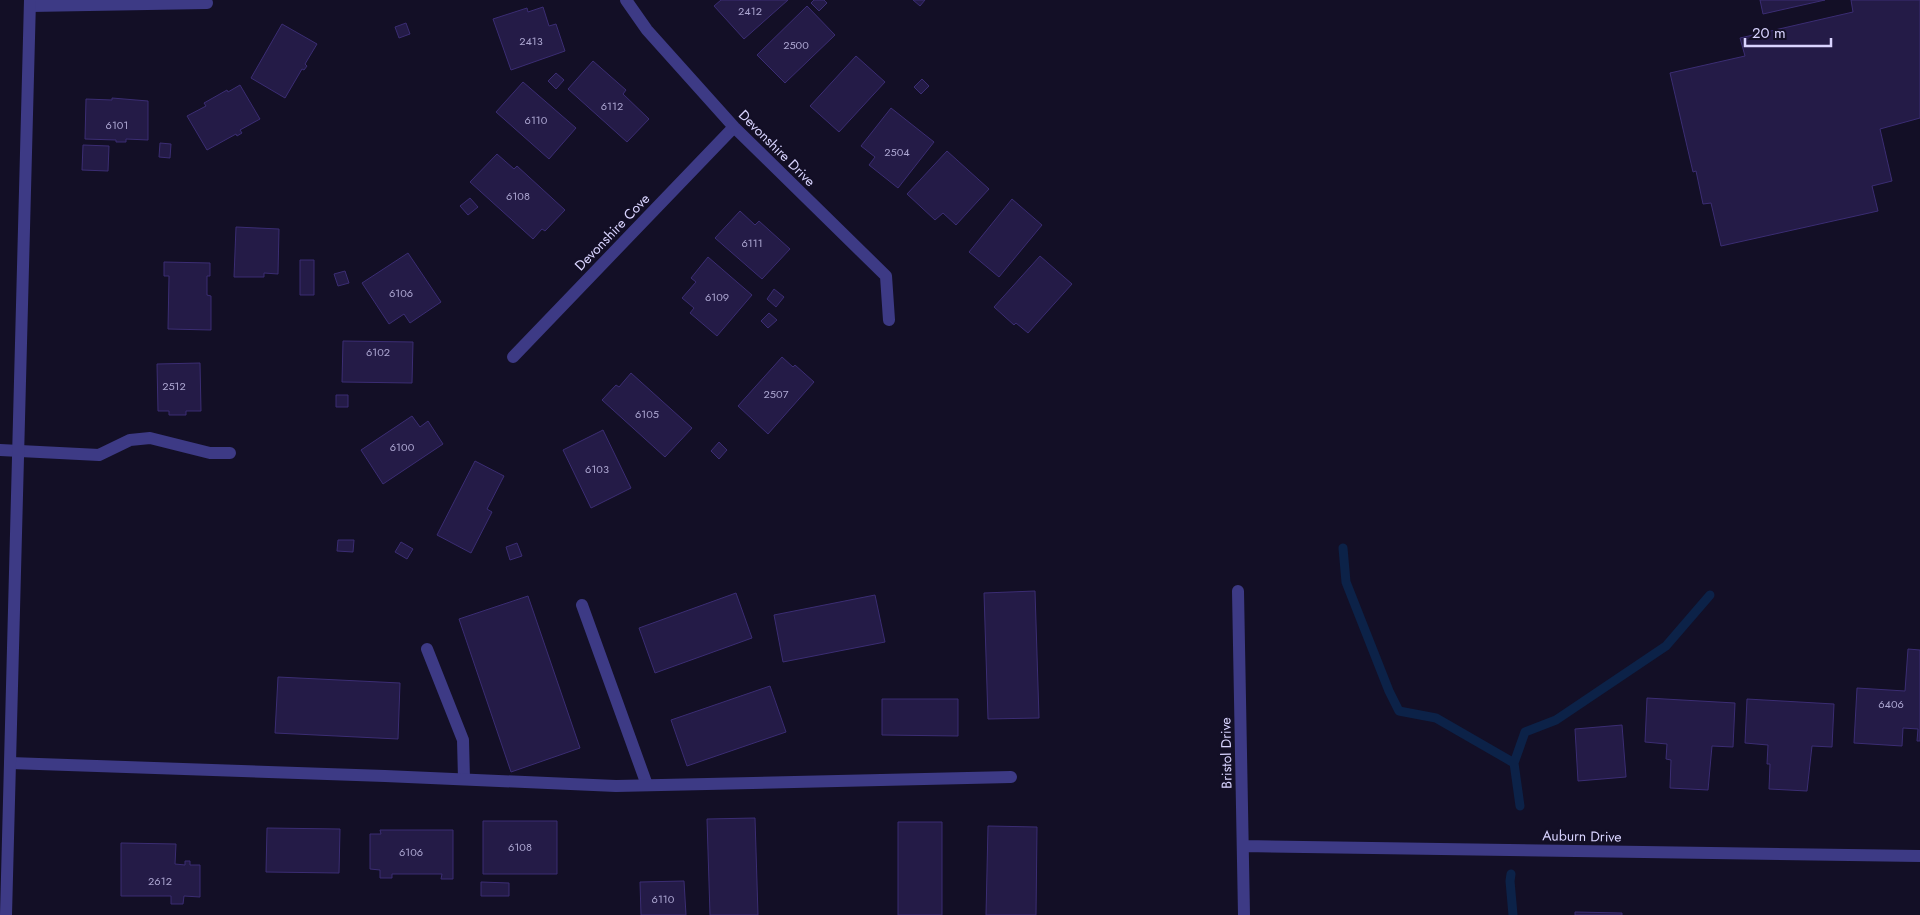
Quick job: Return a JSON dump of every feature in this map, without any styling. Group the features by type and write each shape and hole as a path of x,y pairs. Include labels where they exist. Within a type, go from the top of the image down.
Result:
{"street":[{"name":"Devonshire Drive","path":"626,0 647,30 734,127 886,276 889,320"},
{"path":"6,915 30,3 208,3"},
{"name":"Devonshire Cove","path":"513,357 734,127"},
{"path":"0,450 100,455 130,440 150,438 210,453 230,453"},
{"name":"Bristol Drive","path":"1238,591 1244,915"},
{"path":"582,605 646,785"},
{"path":"427,649 463,740 464,779"},
{"path":"10,763 616,786 1011,777"},
{"name":"Auburn Drive","path":"1243,846 1920,856"}],"building":[{"path":"721,0 788,0 744,39 714,6"},
{"path":"814,0 824,0 827,3 819,11 811,3"},
{"path":"913,0 925,0 920,6"},
{"path":"1760,0 1825,0 1763,14"},
{"path":"1851,0 1920,0 1920,118 1880,129 1892,181 1872,186 1878,211 1721,246 1711,203 1703,204 1696,171 1693,172 1670,73 1745,56 1740,38 1853,12"},
{"path":"807,6 835,35 785,83 757,55"},
{"path":"543,7 549,26 556,24 565,51 511,70 493,19 527,8 528,12"},
{"path":"406,23 410,34 399,38 395,27"},
{"path":"282,24 317,44 305,64 307,66 304,70 302,69 285,98 251,78"},
{"path":"856,56 885,82 839,132 810,106"},
{"path":"593,61 626,90 623,94 649,119 627,142 568,89"},
{"path":"556,73 564,80 556,89 548,81"},
{"path":"922,79 929,86 921,94 914,87"},
{"path":"523,82 576,128 549,159 496,112"},
{"path":"240,85 260,119 240,130 242,133 237,136 236,134 207,150 187,116 206,106 204,103"},
{"path":"112,98 148,101 148,140 126,139 126,142 116,142 116,140 85,139 86,99 112,100"},
{"path":"891,108 934,142 898,188 869,165 875,157 861,146"},
{"path":"160,143 171,144 170,158 159,157"},
{"path":"83,145 109,146 108,171 82,170"},
{"path":"947,151 989,189 956,225 943,213 935,220 907,194"},
{"path":"497,154 514,169 517,166 565,210 545,231 542,229 533,239 470,182"},
{"path":"470,198 478,207 468,215 460,206"},
{"path":"1012,199 1042,225 999,277 969,252"},
{"path":"740,211 755,225 759,221 790,249 762,279 715,238"},
{"path":"236,227 279,229 278,274 264,273 264,277 234,277"},
{"path":"408,253 441,302 410,323 404,314 389,324 362,283"},
{"path":"1040,256 1072,284 1028,333 1016,323 1014,325 994,307"},
{"path":"708,257 752,295 717,336 690,313 694,308 682,298 696,282 691,278"},
{"path":"300,260 314,260 314,295 300,295"},
{"path":"164,262 210,263 210,276 207,276 207,295 211,296 211,330 168,329 169,276 164,276"},
{"path":"345,271 349,283 338,286 334,274"},
{"path":"774,289 784,297 776,307 767,299"},
{"path":"769,313 777,320 768,328 761,321"},
{"path":"343,341 413,342 412,383 342,382"},
{"path":"782,357 793,367 795,365 814,382 768,434 738,406"},
{"path":"200,363 201,411 186,411 186,415 169,415 169,411 158,411 157,364"},
{"path":"631,373 692,428 665,457 602,400 616,385 619,387"},
{"path":"336,395 348,395 348,407 336,407"},
{"path":"412,416 420,427 428,421 443,444 383,484 361,450"},
{"path":"603,430 631,488 591,508 563,450"},
{"path":"719,442 727,450 719,459 711,451"},
{"path":"475,461 504,476 487,509 492,512 471,553 437,535"},
{"path":"338,540 354,540 353,552 337,551"},
{"path":"401,542 413,549 407,559 395,552"},
{"path":"517,543 522,556 510,560 506,547"},
{"path":"1035,591 1039,718 988,719 984,593"},
{"path":"736,593 752,638 655,673 639,628"},
{"path":"875,595 885,642 783,662 774,615"},
{"path":"528,596 580,748 511,772 459,619"},
{"path":"1908,649 1920,650 1920,741 1917,741 1918,729 1903,728 1902,746 1854,743 1857,688 1905,691"},
{"path":"278,677 400,683 398,739 275,733"},
{"path":"770,686 786,732 687,766 671,720"},
{"path":"1647,698 1735,703 1733,747 1712,746 1708,790 1670,788 1671,760 1666,759 1667,744 1645,742"},
{"path":"882,699 958,699 958,736 882,735"},
{"path":"1747,699 1834,704 1832,747 1812,746 1807,791 1769,789 1770,764 1767,764 1768,745 1745,743"},
{"path":"1622,725 1626,777 1578,781 1575,729"},
{"path":"755,818 758,915 710,915 707,819"},
{"path":"483,821 557,821 557,874 483,874"},
{"path":"898,822 942,822 942,915 898,915"},
{"path":"988,826 1037,827 1036,915 986,915"},
{"path":"267,828 340,829 339,873 266,872"},
{"path":"380,830 453,830 453,879 441,879 442,874 392,874 392,878 380,878 380,870 370,869 370,834 381,834"},
{"path":"121,843 176,844 175,864 185,865 185,861 190,861 190,865 200,865 200,897 184,896 183,904 171,904 171,896 121,896"},
{"path":"684,881 686,915 641,915 640,882"},
{"path":"481,882 509,883 509,896 481,896"},
{"path":"1575,912 1622,913 1622,915 1575,915"}],"waterway":[{"path":"1343,548 1346,582 1389,691 1399,711 1436,718 1514,763 1520,806"},
{"path":"1514,763 1525,732 1556,720 1666,646 1710,595"},
{"path":"1511,874 1513,915"}]}
